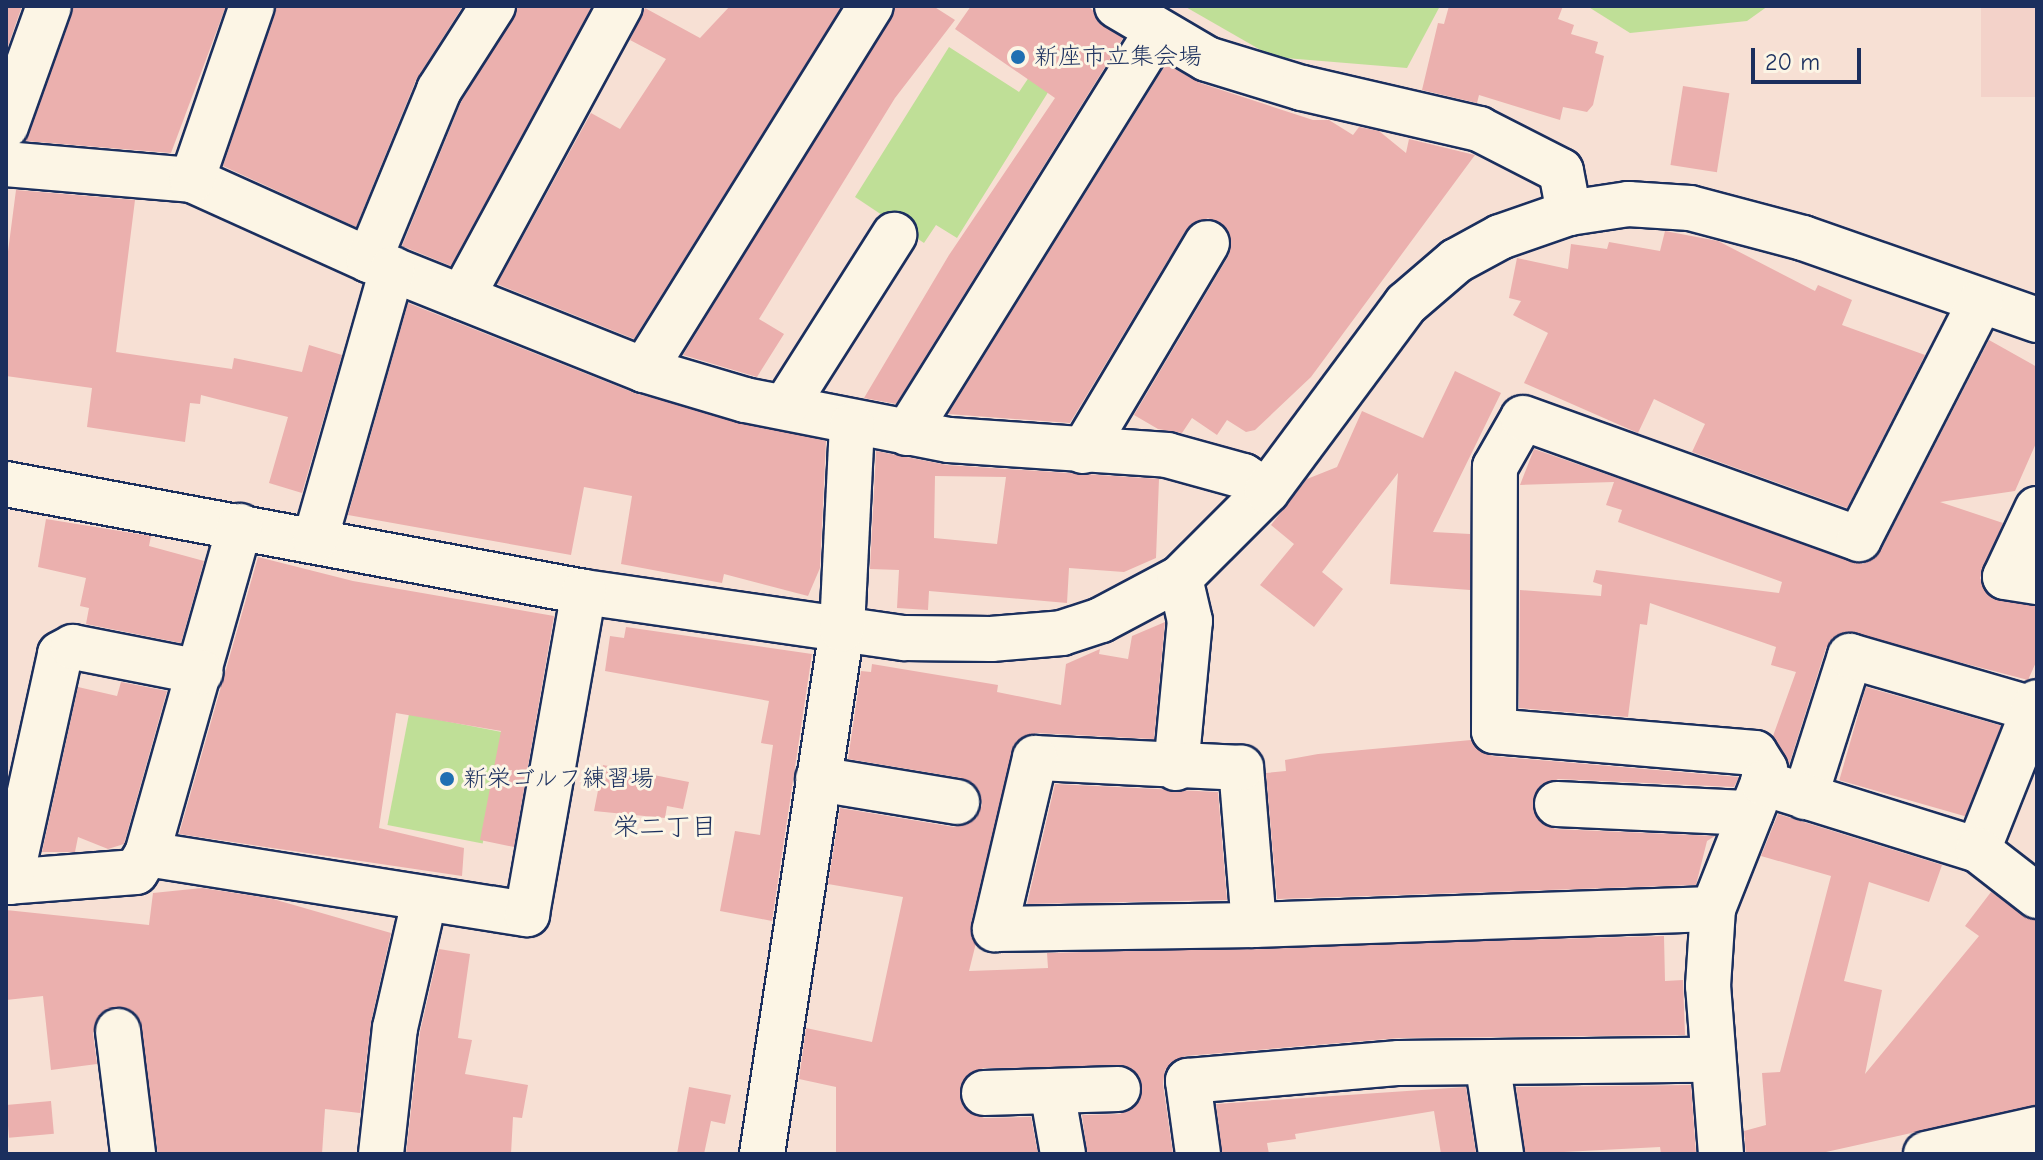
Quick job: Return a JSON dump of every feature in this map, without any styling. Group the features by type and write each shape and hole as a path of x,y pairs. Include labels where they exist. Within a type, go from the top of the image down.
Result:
{"street":[{"path":"6,126 49,6"},
{"path":"192,180 252,6"},
{"path":"315,540 380,265 439,90 493,6"},
{"path":"462,297 620,6"},
{"path":"644,370 871,6"},
{"path":"1117,6 1207,59 1302,88 1479,129 1561,171 1569,213"},
{"path":"907,433 1157,31"},
{"path":"6,164 192,180 380,265 644,370 852,425 1083,451 1167,455 1243,476 1267,491"},
{"path":"6,484 584,592 905,638 1062,633 1142,602 1180,578 1267,491 1406,304 1456,261 1500,237 1569,213 1628,204 1690,208 1803,238 2037,320"},
{"path":"785,407 894,235"},
{"path":"1083,451 1207,243"},
{"path":"1721,1154 1711,1060 1713,909 1757,798 1765,769 1755,753 1494,731 1495,467 1523,418 1859,539 1981,301"},
{"path":"762,1154 842,629 852,425"},
{"path":"2037,509 2005,577 2037,582"},
{"path":"201,672 73,647 60,654 8,882 136,872 147,854 201,672 240,526"},
{"path":"1176,768 1190,621 1180,578"},
{"path":"147,854 518,917 533,907 584,592"},
{"path":"1805,797 1850,656 2035,706 1978,850"},
{"path":"1254,925 1241,768 1176,768 1035,758 995,929 1254,925 1713,909"},
{"path":"818,779 957,802"},
{"path":"1557,804 1805,797 1978,850 2037,896"},
{"path":"381,1154 395,1028 424,901"},
{"path":"118,1031 133,1154"},
{"path":"1198,1154 1188,1081 1399,1063 1488,1067 1711,1060"},
{"path":"1488,1067 1501,1154"},
{"path":"984,1093 1118,1089"},
{"path":"1052,1091 1063,1154"},
{"path":"1926,1154 2037,1129"}],"shaded area":[{"path":"1981,6 2037,6 2037,97 1981,97"}],"green space":[{"path":"1077,6 1097,14 957,238 936,225 924,243 855,197 949,47 1019,92"},
{"path":"1184,6 1440,6 1407,68 1273,57"},
{"path":"1587,6 1768,6 1747,21 1630,33"},
{"name":"新栄ゴルフ練習場","path":"409,714 504,733 483,843 387,825"}],"building":[{"path":"6,6 22,6 6,52"},
{"path":"73,6 226,6 171,153 25,141"},
{"path":"276,6 463,6 416,80 356,227 223,166"},
{"path":"518,6 592,6 451,266 402,246 461,102"},
{"path":"730,6 842,6 634,339 497,284 591,113 620,129 666,59 630,40 645,8 700,38"},
{"path":"896,6 933,6 955,20 895,98 759,319 784,334 757,377 683,355"},
{"path":"971,6 1088,6 1123,38 896,404 864,398 949,255 1055,98 955,29"},
{"path":"1449,6 1563,6 1558,19 1574,25 1571,34 1598,42 1595,53 1604,56 1593,105 1587,112 1563,107 1560,120 1479,95 1477,103 1422,90 1438,23 1444,24"},
{"path":"1166,64 1200,83 1313,120 1329,120 1353,135 1359,127 1379,131 1406,153 1409,139 1475,155 1311,377 1255,430 1246,432 1227,420 1217,435 1192,418 1182,433 1158,429 1134,415 1229,255 1228,230 1208,218 1186,230 1070,423 948,414"},
{"path":"1683,86 1729,93 1717,172 1670,165"},
{"path":"16,190 135,200 116,352 232,369 234,358 302,372 309,345 342,355 302,493 269,483 288,417 201,395 200,404 190,403 185,442 87,427 92,388 6,376 6,267"},
{"path":"1665,231 1718,241 1815,291 1818,285 1852,300 1842,325 1925,355 1847,508 1692,452 1705,424 1654,399 1638,433 1524,383 1548,333 1513,315 1521,301 1509,298 1517,258 1568,269 1571,244 1607,249 1609,242 1660,251"},
{"path":"408,303 637,394 826,441 820,568 808,596 724,574 722,583 621,564 632,496 584,487 571,555 348,515"},
{"path":"1989,340 2037,367 2037,441 2015,491 1940,502 2003,523 1980,578 1991,598 2037,606 2037,660 2028,680 1844,632 1826,648 1789,765 1773,736 1796,672 1771,665 1776,647 1650,603 1647,625 1640,624 1628,717 1519,708 1520,590 1601,596 1602,585 1593,582 1596,570 1779,593 1782,582 1618,522 1622,510 1606,505 1614,482 1520,485 1534,449 1863,564 1881,550"},
{"path":"1455,371 1501,393 1433,532 1470,534 1470,590 1390,584 1398,473 1322,572 1343,589 1314,627 1260,585 1294,544 1271,525 1307,479 1337,467 1362,411 1423,438"},
{"path":"876,451 947,465 1159,479 1156,558 1124,572 1069,568 1067,603 929,591 928,610 897,608 899,570 870,569","holes":["935,476 1006,477 997,544 934,538"]},
{"path":"46,519 151,536 149,546 204,561 181,643 86,624 89,608 80,606 86,578 38,567"},
{"path":"258,557 353,581 554,616 514,847 480,840 501,731 396,713 379,828 464,848 462,876 179,834"},
{"path":"1165,622 1154,739 1036,733 1015,743 971,923 976,943 969,971 1048,968 1047,953 1664,936 1665,981 1683,980 1685,1035 1399,1038 1185,1056 1165,1070 1163,1084 1173,1154 1087,1154 1082,1115 1120,1114 1140,1100 1140,1077 1129,1067 983,1068 962,1082 963,1107 984,1118 1031,1117 1038,1154 836,1154 836,1087 799,1079 806,1028 872,1042 903,897 828,884 840,808 954,827 976,818 982,805 980,793 962,778 848,759 861,671 871,672 872,664 998,685 997,692 1061,705 1066,664 1100,649 1099,654 1128,659 1132,636"},
{"path":"626,627 812,654 772,921 720,911 735,831 760,835 773,745 761,743 769,701 605,671 610,636 624,638"},
{"path":"121,682 167,691 124,844 108,849 78,837 75,852 42,852 78,687 117,696"},
{"path":"1866,687 2002,726 1975,819 1839,780"},
{"path":"1471,740 1492,756 1739,777 1734,787 1558,779 1536,791 1535,815 1555,829 1715,836 1707,841 1696,885 1277,899 1266,773 1286,771 1285,760 1318,754"},
{"path":"603,765 689,782 683,809 667,806 665,818 594,811"},
{"path":"1055,784 1218,792 1227,900 1027,904"},
{"path":"1778,814 1942,865 1929,902 1869,882 1844,981 1882,990 1865,1074 1979,936 1965,926 1991,892 2037,920 2037,1105 1817,1154 1746,1154 1744,1131 1766,1125 1762,1073 1780,1072 1831,876 1761,856"},
{"path":"202,888 273,899 391,933 371,1022 360,1113 325,1109 322,1154 158,1154 137,1015 127,1008 104,1011 93,1033 97,1064 51,1070 43,996 6,1000 6,910 149,925 153,893"},
{"path":"439,949 470,954 458,1038 472,1040 465,1074 528,1085 522,1118 513,1117 511,1154 406,1154 420,1032"},
{"path":"1691,1085 1696,1154 1661,1154 1660,1147 1525,1154 1516,1087"},
{"path":"689,1087 731,1095 725,1124 711,1121 704,1154 677,1154"},
{"path":"1466,1087 1476,1154 1441,1154 1434,1111 1295,1134 1296,1139 1267,1143 1269,1154 1222,1154 1216,1104"},
{"path":"51,1101 54,1134 9,1138 6,1105"}],"place":[{"name":"新座市立集会場","path":"1018,57"},
{"name":"新栄ゴルフ練習場","path":"447,779"}],"district":[{"name":"栄二丁目","path":"665,828"}]}
